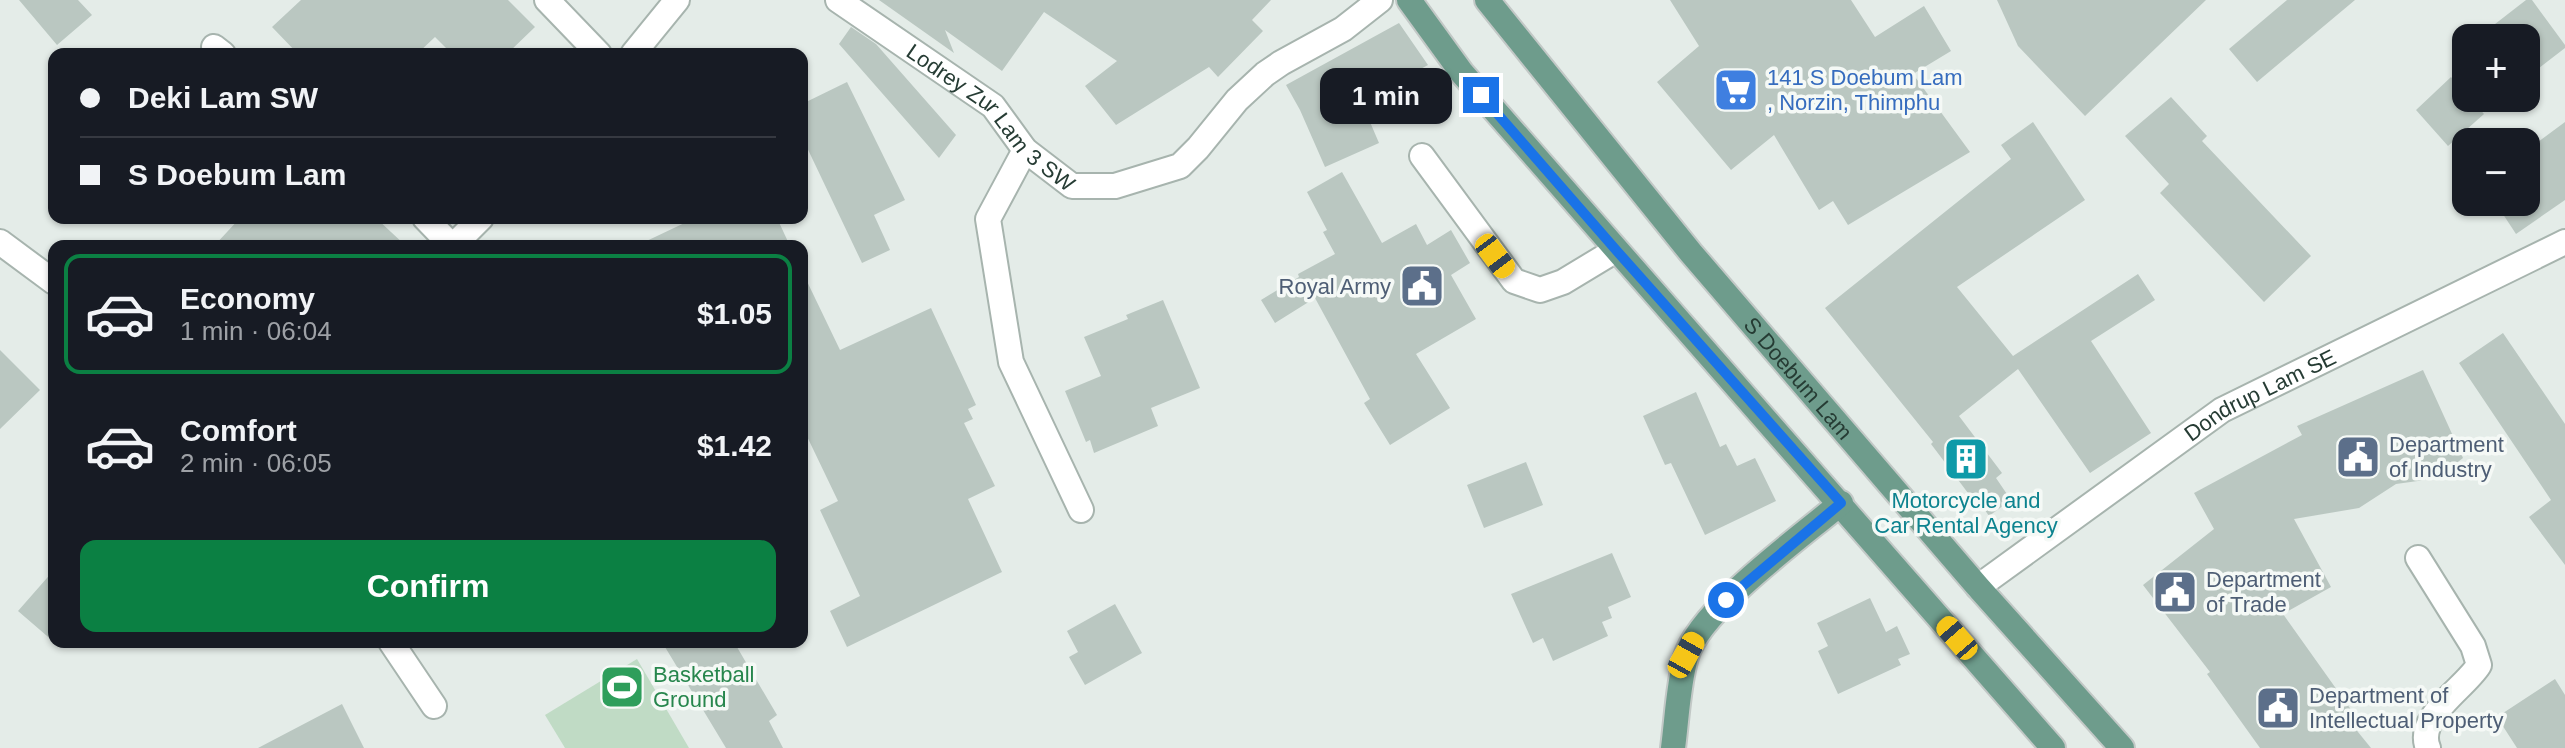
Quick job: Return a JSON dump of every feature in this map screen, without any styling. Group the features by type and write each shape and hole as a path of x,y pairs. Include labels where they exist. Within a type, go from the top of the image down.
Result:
{"main road":[{"path":"1409,0 1462,73 2053,748"},
{"name":"S Doebum Lam","path":"1487,0 1691,253 1978,587 2122,748"},
{"path":"1673,748 1686,655 1700,630 1726,600 1841,503"}],"street":[{"path":"547,0 593,48"},
{"path":"638,48 677,0"},
{"name":"Lodrey Zur Lam 3 SW","path":"838,0 993,106 1025,150 1072,186 1115,186 1180,166 1237,100 1265,74 1343,29 1380,0"},
{"path":"1025,150 988,219 1011,362 1081,510"},
{"path":"1422,156 1514,281 1540,290 1563,282 1616,250"},
{"path":"431,224 447,240"},
{"path":"459,240 475,224"},
{"path":"0,242 48,278"},
{"name":"Dondrup Lam SE","path":"1978,587 2222,410 2565,242"},
{"path":"2418,558 2473,646 2479,665 2471,678 2442,705 2427,725 2428,748"},
{"path":"395,648 434,706"}],"green space":[{"name":"Basketball Ground","path":"637,659 689,748 565,748 545,715"}],"building":[{"path":"19,0 78,0 92,15 57,45"},
{"path":"301,0 508,0 535,27 513,48 446,48 435,37 423,48 292,48 272,27"},
{"path":"879,0 1271,0 1252,20 1263,31 1218,77 1209,67 1116,125 1085,86 1117,61 1044,12 1002,71 945,30 954,53"},
{"path":"1670,0 1851,0 1875,37 1924,6 1951,51 1913,74 1970,152 1848,225 1833,201 1819,210 1774,135 1731,170 1657,82 1699,46"},
{"path":"1997,0 2206,0 2085,116 2018,46"},
{"path":"2287,0 2355,0 2257,82 2229,49"},
{"path":"2526,0 2532,0 2565,48 2540,67 2540,24 2495,24"},
{"path":"1399,23 1428,65 1361,101 1379,143 1325,167 1286,85"},
{"path":"851,27 876,44 956,135 939,158 839,44"},
{"path":"2451,77 2452,112 2484,114 2468,128 2452,128 2452,142 2448,146 2416,110"},
{"path":"847,82 905,200 874,215 890,250 862,263 808,150 808,101"},
{"path":"2171,97 2207,136 2202,141 2311,256 2264,302 2160,193 2169,184 2125,136"},
{"path":"2033,122 2085,200 1957,287 2013,356 2138,274 2155,300 2091,341 2151,433 2090,473 2018,369 1959,416 2002,473 1996,478 2011,500 1989,516 1825,308 2011,159 2001,145"},
{"path":"2565,122 2565,200 2516,234 2504,216 2540,216 2540,141"},
{"path":"1342,172 1382,243 1416,224 1427,245 1451,230 1470,263 1451,275 1476,319 1416,354 1450,408 1390,445 1364,403 1370,399 1315,298 1275,323 1261,300 1299,277 1298,274 1335,254 1323,232 1327,230 1307,192"},
{"path":"234,224 382,224 400,240 220,240"},
{"path":"682,224 780,224 787,240 649,240"},
{"path":"808,283 840,350 931,308 976,405 968,409 973,419 964,423 995,486 968,499 1002,572 847,647 830,611 860,596 820,510 838,501 808,438"},
{"path":"1163,300 1200,388 1151,408 1158,426 1094,453 1090,440 1086,442 1065,391 1101,376 1084,337"},
{"path":"2503,333 2565,424 2565,565 2529,517 2551,500 2459,363"},
{"path":"0,350 40,390 0,429"},
{"path":"2423,370 2463,458 2446,471 2425,480 2396,484 2359,508 2294,519 2331,587 2283,614 2352,711 2345,716 2371,748 2260,748 2207,674 2210,672 2143,585 2214,529 2194,493 2302,435 2297,426"},
{"path":"1696,392 1720,447 1726,444 1737,466 1755,458 1776,501 1705,535 1671,463 1665,465 1643,416"},
{"path":"1526,462 1543,505 1484,528 1467,485"},
{"path":"1612,553 1631,597 1608,607 1612,618 1602,622 1608,636 1553,661 1543,638 1533,643 1511,594"},
{"path":"48,577 48,637 18,611"},
{"path":"1870,598 1886,632 1897,626 1910,654 1898,659 1901,665 1838,694 1818,651 1828,646 1817,623"},
{"path":"1115,604 1142,653 1085,685 1069,657 1078,652 1067,631"},
{"path":"666,648 738,648 777,715 769,721 783,748 726,748"},
{"path":"2555,679 2565,695 2565,748 2517,748 2497,717"},
{"path":"342,704 364,748 258,748"}],"place":[{"name":"141 S Doebum Lam , Norzin, Thimphu","path":"1736,90"},
{"name":"Royal Army","path":"1422,286"},
{"name":"Department of Industry","path":"2358,457"},
{"name":"Motorcycle and Car Rental Agency","path":"1966,459"},
{"name":"Department of Trade","path":"2175,592"},
{"name":"Basketball Ground","path":"622,687"},
{"name":"Department of Intellectual Property","path":"2278,708"}],"route":[{"path":"1481,95 1841,503 1726,600"}]}
